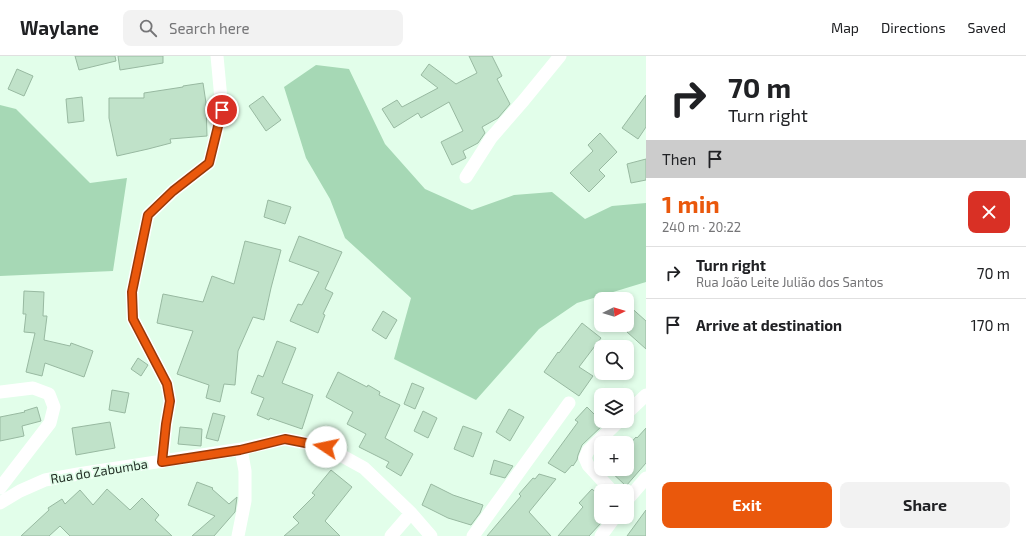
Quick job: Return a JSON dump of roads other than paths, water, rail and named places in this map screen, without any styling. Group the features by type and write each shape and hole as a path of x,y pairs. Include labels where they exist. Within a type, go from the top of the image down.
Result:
{"street":[{"path":"162,462 170,401 168,389 167,384 133,319 132,292 148,215 173,191 209,163 222,110 217,56"},
{"path":"466,177 490,138 560,56"},
{"path":"0,392 33,388 49,394 54,407 50,423 0,488"},
{"path":"634,406 646,395"},
{"path":"473,536 569,403"},
{"path":"606,484 588,465 586,458 588,451 612,428"},
{"name":"Rua do Zabumba","path":"0,503 20,491 44,480 240,450 285,439 326,447 364,468 411,513 430,536"},
{"path":"238,536 245,501 245,471 240,450"},
{"path":"634,492 646,478"},
{"path":"391,536 411,513"},
{"path":"601,536 610,524"}]}
